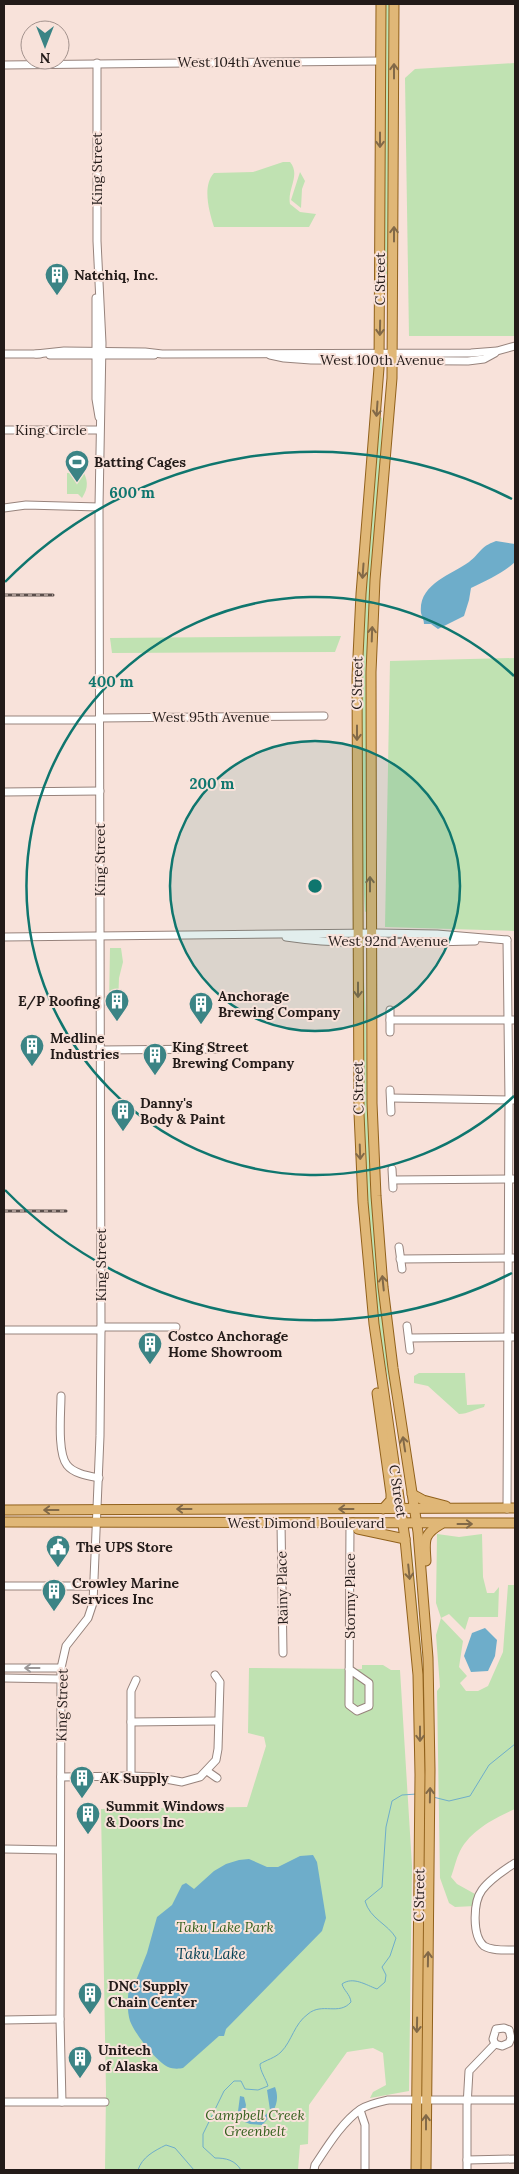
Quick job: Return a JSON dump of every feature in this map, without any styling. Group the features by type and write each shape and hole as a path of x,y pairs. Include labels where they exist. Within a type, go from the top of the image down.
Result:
{"main road":[{"name":"C Street","path":"381,4 379,356 358,641 357,937 361,1164 368,1262 377,1348 403,1523 418,1675 420,1774 424,1819 426,2170"},
{"name":"C Street","path":"394,4 393,356 387,456 375,580 371,664 372,1103 378,1228 393,1368 416,1524 427,1638 430,1770 424,1819 416,2170"},
{"path":"377,1348 376,1387 391,1494 391,1500 384,1509"},
{"path":"412,1494 453,1509"},
{"name":"West Dimond Boulevard","path":"4,1510 511,1509"},
{"name":"West Dimond Boulevard","path":"4,1522 515,1523"},
{"path":"351,1523 358,1529 405,1539"},
{"path":"427,1638 430,1618 426,1537 430,1530 441,1524"}],"street":[{"name":"West 104th Avenue","path":"4,65 381,61"},
{"name":"King Street","path":"62,2102 60,2019 61,1668 66,1646 82,1627 92,1608 99,1478 101,1328 99,418 102,403 99,354 96,63"},
{"name":"West 100th Avenue","path":"266,354 292,359 393,356 473,361 484,359 497,351 515,346"},
{"name":"West 100th Avenue","path":"4,354 55,352 147,357 162,354 316,352 379,356"},
{"path":"292,359 312,356 316,352"},
{"name":"King Circle","path":"4,430 99,430"},
{"path":"4,508 26,505 99,507"},
{"name":"West 95th Avenue","path":"4,720 324,716"},
{"path":"4,792 100,791"},
{"name":"West 92nd Avenue","path":"4,937 269,935 305,940 357,937 515,940"},
{"path":"507,940 512,1020 512,1100 507,1178 507,1258 511,1337 511,1509"},
{"path":"390,1010 390,1032"},
{"path":"390,1020 512,1020"},
{"path":"100,1050 218,1049"},
{"path":"391,1112 390,1094 512,1100"},
{"path":"392,1169 394,1188"},
{"path":"393,1180 515,1179"},
{"path":"399,1247 402,1269"},
{"path":"400,1259 515,1258"},
{"path":"407,1326 410,1350"},
{"path":"4,1330 176,1327"},
{"path":"409,1338 511,1337"},
{"path":"61,1396 64,1461 73,1470 99,1478"},
{"name":"Rainy Place","path":"281,1523 283,1653"},
{"name":"Stormy Place","path":"349,1669 368,1683 369,1706 357,1711 349,1705 349,1669 351,1523"},
{"path":"4,1586 94,1586"},
{"path":"4,1668 61,1668"},
{"path":"61,1777 131,1776 155,1777 182,1782 200,1778 216,1760 218,1749 220,1682 215,1675"},
{"path":"4,1678 61,1678"},
{"path":"131,1776 131,1691 136,1680"},
{"path":"131,1722 218,1721"},
{"path":"207,1771 217,1778"},
{"path":"4,1850 60,1850"},
{"path":"515,1863 480,1892 476,1912 477,1935 484,1945 488,1948 515,1950"},
{"path":"4,2020 60,2019"},
{"path":"509,2030 515,2024"},
{"path":"495,2044 493,2039 496,2030 500,2028 509,2030"},
{"path":"495,2044 502,2046 510,2043 509,2030"},
{"path":"467,2170 469,2071 495,2044"},
{"path":"314,2170 315,2165 332,2138 360,2110 388,2100 515,2100"},
{"path":"4,2102 105,2102"},
{"path":"360,2110 365,2125 365,2170"},
{"path":"467,2160 515,2159"}],"green space":[{"path":"385,4 391,4 389,325 384,249"},
{"path":"515,63 515,336 409,336 405,78 415,69"},
{"path":"283,162 290,162 294,172 290,204 300,212 316,214 309,227 214,227 207,192 210,178 214,173 253,172"},
{"path":"300,172 305,181 302,189 301,208 291,200"},
{"path":"380,417 382,418 380,476 366,696 367,911 365,912 361,840 362,646"},
{"name":"Batting Cages","path":"82,469 87,484 82,498 78,494 67,494 67,473 77,472"},
{"path":"341,636 335,652 112,653 110,638"},
{"path":"515,658 515,931 385,927 390,661"},
{"path":"110,948 121,948 123,962 119,978 118,1004 109,1005"},
{"path":"363,965 373,1218 395,1409 379,1338 369,1230 363,1108"},
{"path":"419,1373 465,1373 467,1405 485,1404 484,1407 459,1414 428,1386 414,1383 414,1376"},
{"path":"437,1534 459,1537 482,1534 483,1577 487,1593 494,1593 499,1587 498,1617 469,1617 465,1630 449,1614 441,1618 436,1603"},
{"path":"411,1542 425,1693 426,1782 424,1781 422,1667 409,1543"},
{"path":"508,1585 515,1585 515,1809 477,1831 470,1837 459,1854 451,1877 457,1884 475,1894 475,1906 455,1907 449,1903 440,1878 437,1691 440,1687 436,1635 441,1618 463,1641 459,1667 467,1676 460,1683 466,1691 478,1691 488,1686 503,1652"},
{"name":"Taku Lake Park","path":"362,1665 383,1665 391,1670 400,1670 412,1866 409,2091 370,2098 373,2092 386,2085 383,2053 373,2048 347,2052 309,2105 308,2144 300,2145 298,2170 105,2170 106,2092 101,1809 247,1807 266,1746 264,1737 248,1733 249,1668 362,1669"},
{"path":"425,1882 424,2041 422,2014"}],"water":[{"path":"496,541 515,544 515,562 500,573 471,588 464,616 438,629 431,624 424,624 421,603 430,588 445,576 473,559 483,548"},
{"path":"485,1628 497,1640 495,1656 488,1671 471,1672 464,1656 472,1633"},
{"name":"Taku Lake","path":"313,1855 317,1862 326,1918 322,1931 226,2029 224,2036 219,2036 183,2068 171,2068 163,2064 146,2047 136,2033 130,2021 128,2008 130,1986 135,1983 147,1953 157,1917 172,1905 182,1885 186,1883 194,1889 214,1871 226,1864 249,1859 267,1867 278,1867 300,1856"},
{"path":"275,2087 277,2098 275,2108 262,2125 250,2124 237,2119 240,2096 244,2097 246,2105 244,2115 252,2120 261,2120 270,2110 267,2090"}],"waterway":[{"path":"433,1797 449,1801 470,1796 489,1765 515,1744"},
{"path":"241,2170 230,2160 215,2158 203,2147 203,2134 224,2091 234,2081 241,2081 245,2089 258,2090 268,2086 260,2064 281,2052 299,2023 308,2014 319,2009 341,2008 351,2002 342,1984 355,1981 377,1989 385,1982 386,1975 382,1967 390,1956 396,1938 375,1917 365,1901 382,1887 386,1827 392,1801 402,1795 417,1794"},
{"path":"138,2170 145,2158 166,2145 175,2148 194,2170"}],"railway":[{"path":"4,595 53,595"},
{"path":"4,1211 66,1211"}],"place":[{"name":"Natchiq, Inc.","path":"57,296"},
{"name":"Batting Cages","path":"77,483"},
{"name":"E/P Roofing","path":"117,1022"},
{"name":"Anchorage Brewing Company","path":"201,1025"},
{"name":"Medline Industries","path":"32,1067"},
{"name":"King Street Brewing Company","path":"155,1076"},
{"name":"Danny's Body & Paint","path":"123,1132"},
{"name":"Costco Anchorage Home Showroom","path":"150,1365"},
{"name":"The UPS Store","path":"58,1568"},
{"name":"Crowley Marine Services Inc","path":"54,1612"},
{"name":"AK Supply","path":"82,1799"},
{"name":"Summit Windows & Doors Inc","path":"88,1835"},
{"name":"DNC Supply Chain Center","path":"90,2015"},
{"name":"Unitech of Alaska","path":"80,2079"}],"park label":[{"name":"Campbell Creek Greenbelt","path":"255,2124"}]}
